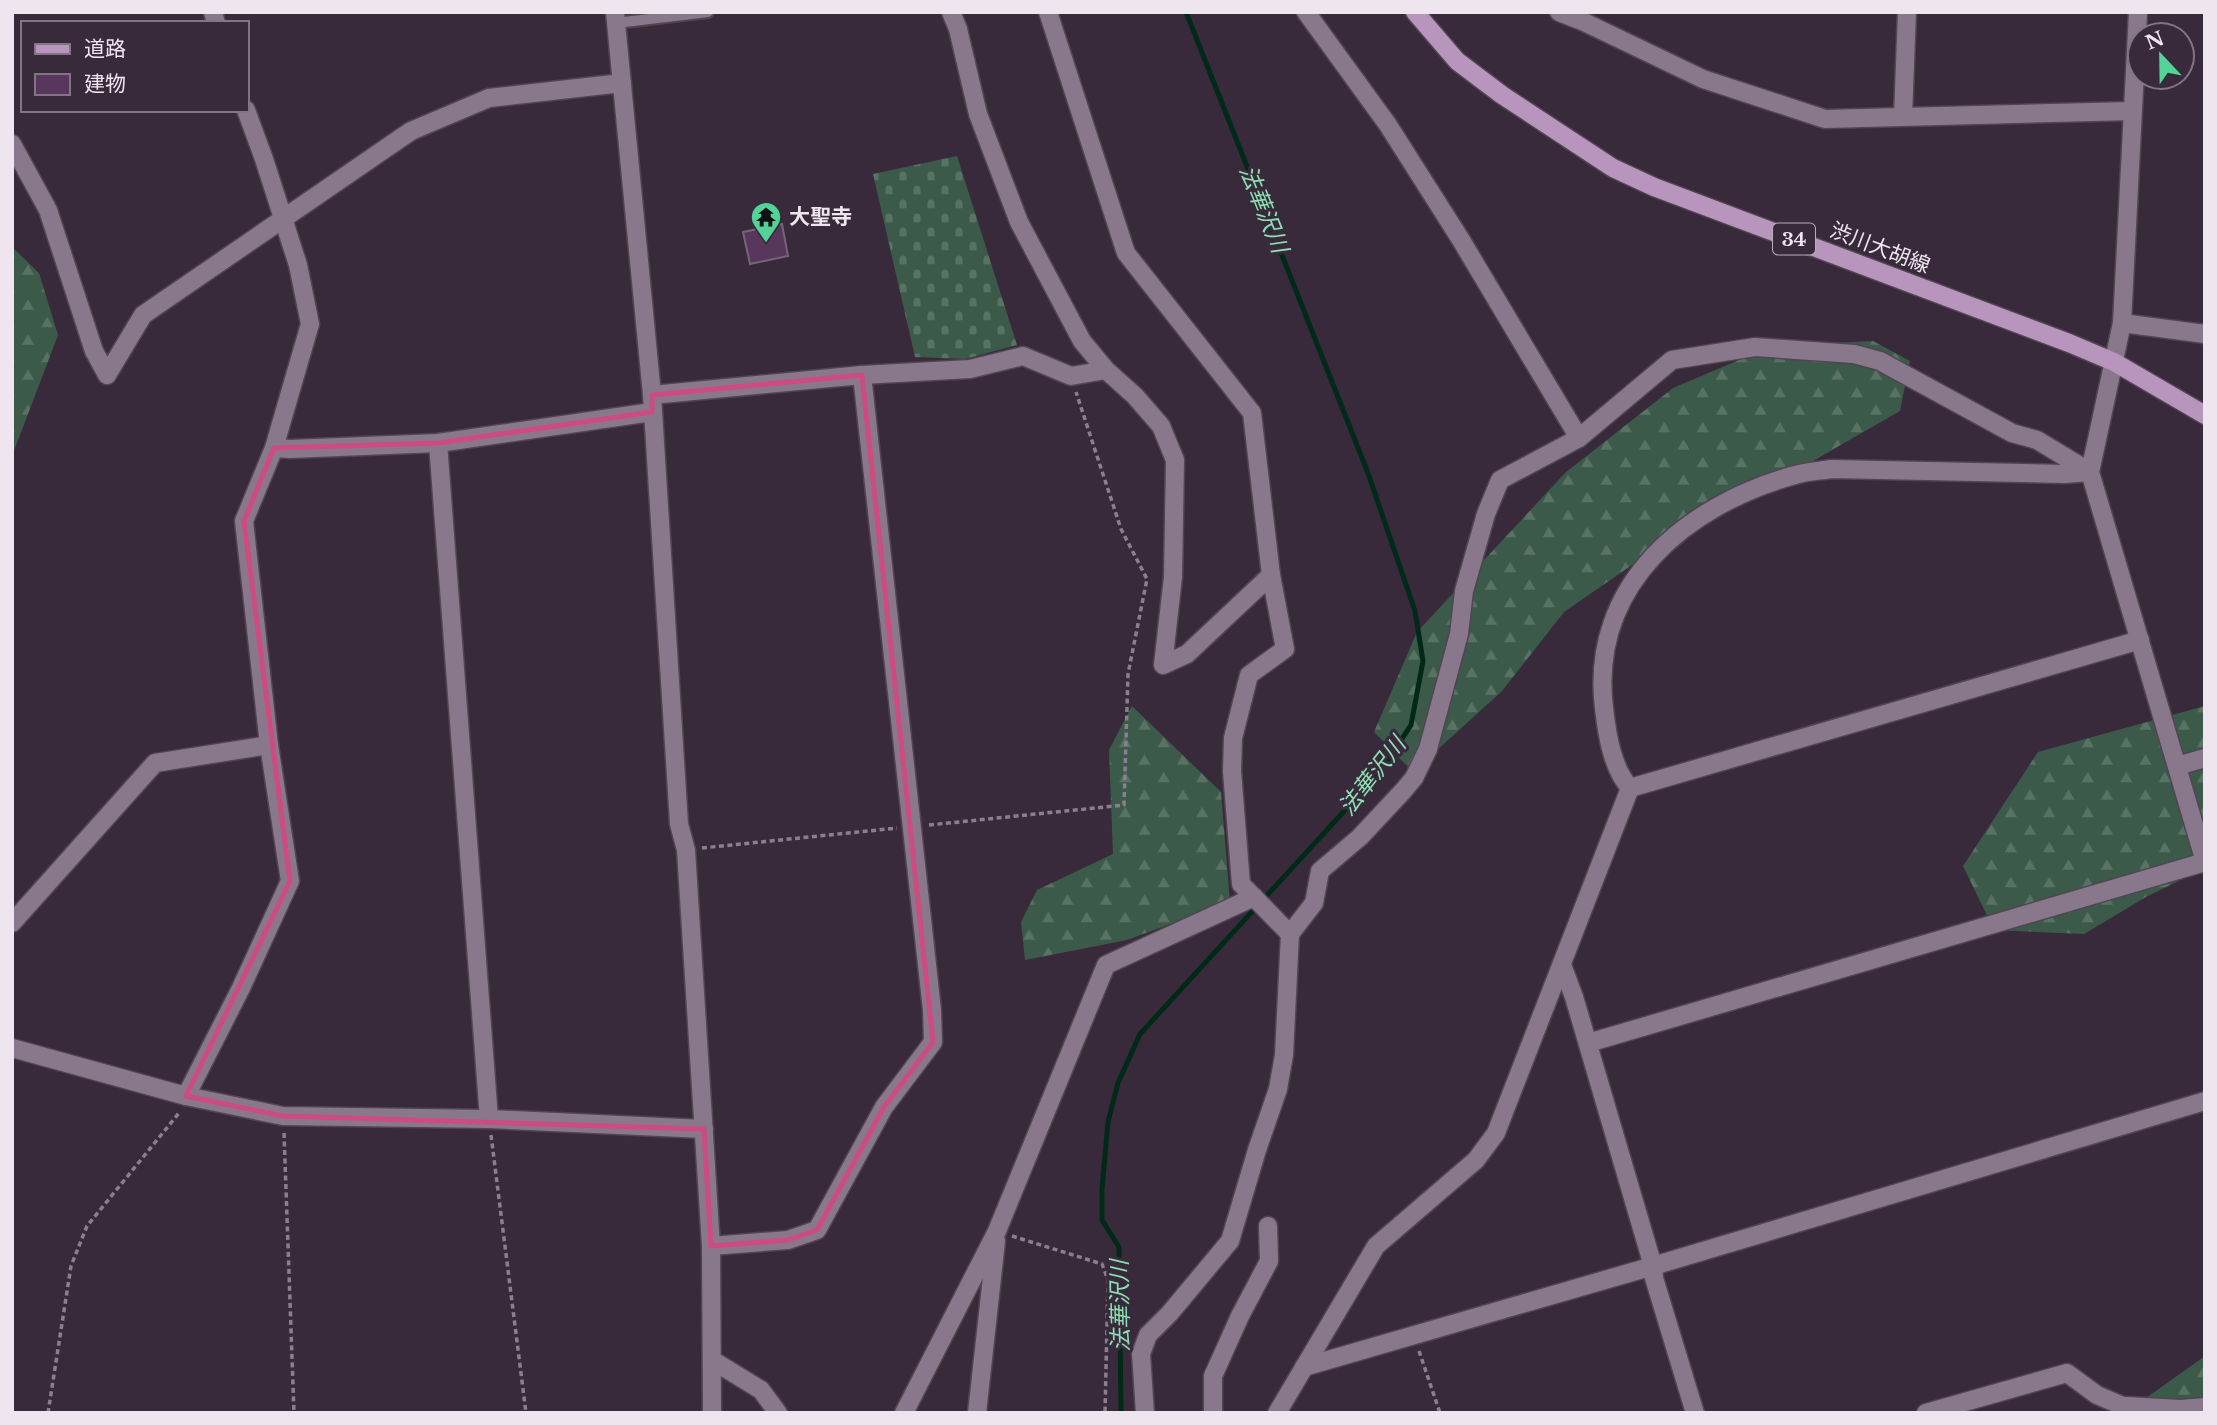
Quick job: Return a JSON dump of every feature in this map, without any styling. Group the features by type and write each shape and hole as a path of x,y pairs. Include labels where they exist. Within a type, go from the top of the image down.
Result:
{"main road":[{"name":"渋川大胡線","path":"1415,12 1457,61 1502,95 1613,168 1654,187 2069,342 2114,362 2205,415"}],"street":[{"path":"951,12 958,29 978,114 1019,222 1082,341 1105,370 1135,396 1161,426 1175,460 1173,577 1163,665 1187,654 1271,575"},
{"path":"1048,12 1126,253 1252,413 1271,575 1285,649 1249,675 1233,738 1233,798 1241,884 1290,934"},
{"path":"1306,12 1395,136 1461,240 1579,438"},
{"path":"1559,12 1703,79 1825,119 2132,111"},
{"path":"1903,116 1907,12"},
{"path":"1588,1043 2205,862 2090,472 2122,324 2138,12"},
{"path":"615,18 652,403 679,824 686,850 711,1246 712,1413"},
{"path":"12,144 48,210 94,351 107,375 143,315 411,131 489,98 622,83"},
{"path":"186,1096 241,988 290,881 269,745 244,521 274,448 310,324 301,279 247,112"},
{"path":"2122,324 2205,334"},
{"path":"1145,1413 1141,1354 1148,1335 1170,1313 1230,1241 1269,1119 1284,1055 1290,934 1314,904 1320,871 1360,837 1403,791 1414,778 1428,749 1459,634 1464,591 1486,514 1500,480 1579,438 1672,360 1755,347 1854,354 1880,360 2012,433 2037,440 2090,472"},
{"path":"274,448 438,443 652,403 862,375 970,369 1023,356 1071,376 1105,370"},
{"path":"711,1246 788,1240 817,1230 884,1107 933,1042 932,1010 862,375"},
{"path":"438,443 489,1119"},
{"path":"1630,788 1622,779 1607,733 1602,694 1609,630 1626,590 1648,561 1686,527 1733,498 1796,474 1820,471 2090,472"},
{"path":"1630,788 2140,640"},
{"path":"12,923 155,763 269,745"},
{"path":"2177,766 2205,758"},
{"path":"1277,1413 1376,1246 1476,1160 1496,1133 1630,788"},
{"path":"904,1413 997,1231 1106,965 1254,897"},
{"path":"1562,965 1588,1043 1653,1266 1654,1279 1695,1413"},
{"path":"12,1048 186,1096 283,1116 489,1119 704,1129"},
{"path":"1304,1367 2205,1101"},
{"path":"1213,1413 1213,1376 1269,1261 1268,1226"},
{"path":"977,1413 997,1231"},
{"path":"712,1360 761,1390 778,1413"},
{"path":"1926,1413 2067,1373 2097,1395 2133,1409 2205,1407"}],"lane":[{"path":"615,18 708,12"}],"path":[{"path":"919,826 1124,805 1128,674 1147,579 1121,529 1071,376"},
{"path":"686,850 905,827"},
{"path":"48,1413 71,1266 87,1226 181,1110 186,1096"},
{"path":"283,1116 294,1413"},
{"path":"489,1119 526,1413"},
{"path":"997,1231 1102,1264 1108,1280 1105,1413"},
{"path":"1414,1335 1440,1413"}],"highlighted area":[{"path":"862,375 933,1042 884,1107 817,1230 788,1240 711,1246 704,1129 283,1116 186,1096 290,881 244,521 274,448 438,443 652,412 652,395"}],"green space":[{"path":"957,156 1017,345 965,359 915,357 873,174"},
{"path":"12,247 39,273 58,335 12,456"},
{"path":"1873,341 1910,361 1900,411 1632,565 1564,612 1502,691 1413,772 1374,732 1417,632 1565,473 1673,388 1772,346"},
{"path":"1132,706 1221,792 1230,902 1127,940 1025,960 1021,922 1037,890 1113,854 1109,750"},
{"path":"2205,706 2205,868 2146,897 2084,934 1994,930 1963,866 2038,752"},
{"path":"2205,1356 2205,1413 2125,1413"}],"building":[{"name":"大聖寺","path":"782,224 788,256 750,264 743,232"}],"waterway":[{"name":"法華沢川","path":"1121,1413 1119,1247 1102,1220 1108,1122 1118,1083 1140,1034 1380,772 1411,725 1423,661 1415,611 1368,473 1186,12"}],"place":[{"name":"大聖寺","path":"766,244"}]}
